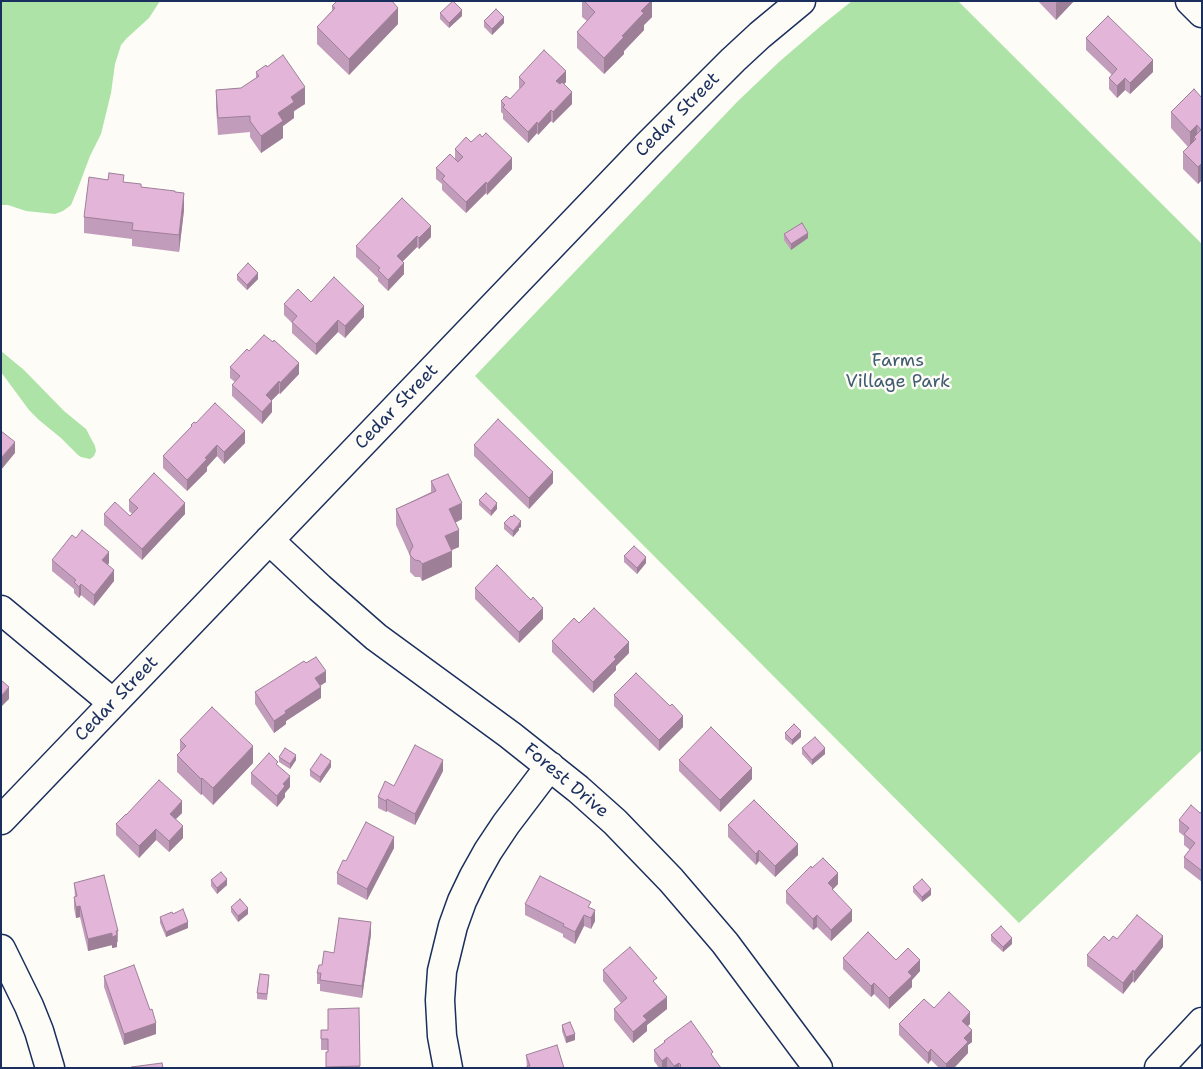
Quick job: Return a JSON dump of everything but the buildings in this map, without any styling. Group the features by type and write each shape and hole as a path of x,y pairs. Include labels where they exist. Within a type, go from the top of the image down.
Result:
{"street":[{"name":"Cedar Street","path":"1,820 654,139 733,60 800,1"},
{"path":"1190,1 1202,13"},
{"name":"Forest Drive","path":"269,540 320,588 376,636 550,766 615,822 697,909 747,970 818,1068"},
{"path":"1,610 113,703"},
{"path":"448,1068 442,1036 440,1000 442,971 453,926 462,901 488,851 550,766"},
{"path":"1,949 29,1006 50,1068"},
{"path":"1159,1068 1202,1022"}],"green space":[{"path":"1,1 160,1 149,18 121,45 115,64 111,93 101,134 90,156 71,205 55,214 26,211 8,205 1,205"},
{"name":"Farms Village Park","path":"852,1 958,1 1202,244 1202,750 1019,923 475,376 738,101 779,62"},
{"path":"1,351 24,370 64,411 86,429 95,446 94,456 90,459 78,455 29,410 1,372"}]}
